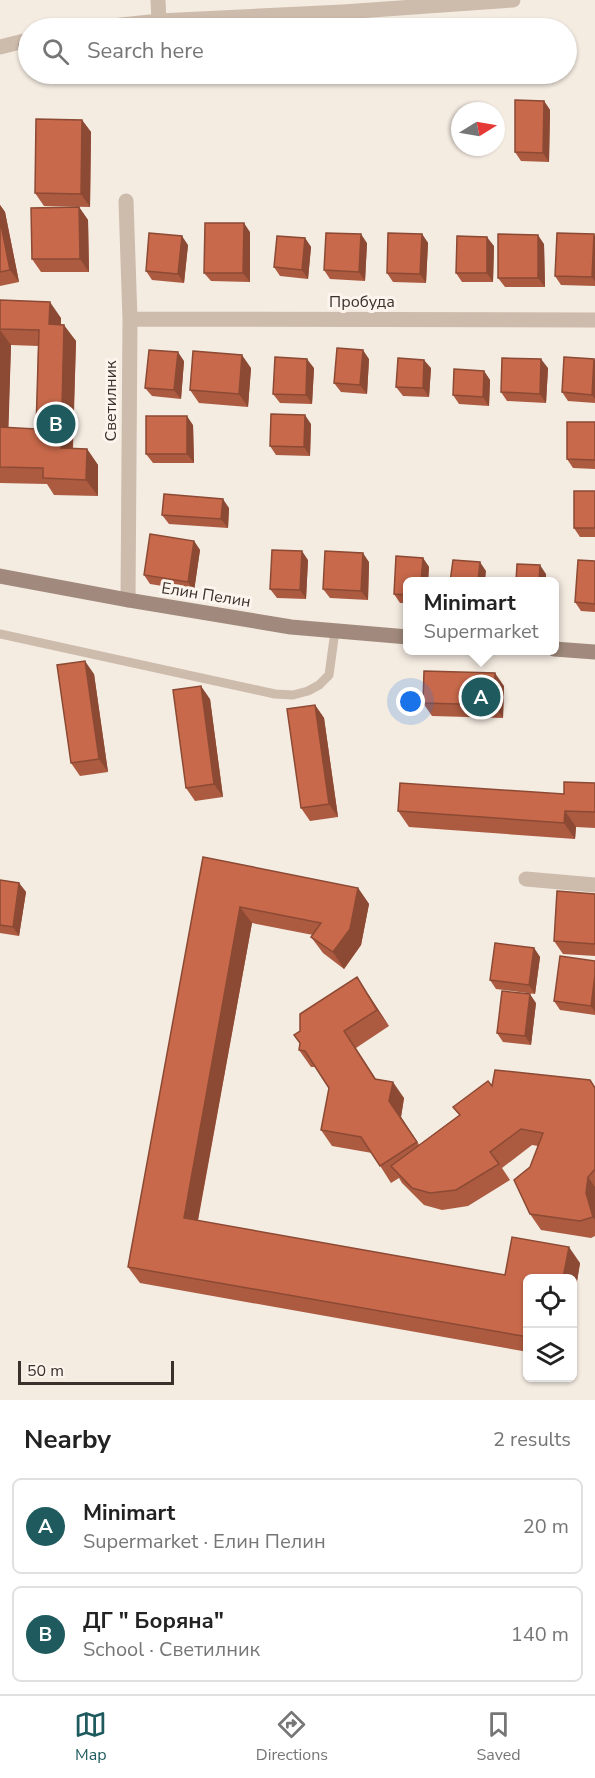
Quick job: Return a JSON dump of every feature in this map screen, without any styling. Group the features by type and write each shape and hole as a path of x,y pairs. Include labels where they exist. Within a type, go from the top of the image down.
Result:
{"street":[{"path":"158,0 159,18"},
{"path":"196,18 342,6 513,0"},
{"path":"0,47 18,42"},
{"name":"Светилник","path":"126,201 129,319 128,600"},
{"name":"Пробуда","path":"129,319 595,320"},
{"name":"Елин Пелин","path":"0,576 291,627 403,637"},
{"path":"559,649 595,652"},
{"path":"526,879 595,885"}],"lane":[{"path":"0,634 275,694 293,695 319,685 329,675 335,631"}],"building":[{"path":"515,100 544,101 543,153 515,152"},
{"path":"36,119 82,120 81,194 35,193"},
{"path":"79,207 80,259 32,259 31,208"},
{"path":"0,220 10,270 0,272"},
{"path":"205,223 244,223 243,273 204,273"},
{"path":"149,233 182,236 178,274 146,271"},
{"path":"326,233 361,234 359,272 324,270"},
{"path":"388,233 422,234 420,274 387,273"},
{"path":"557,233 594,234 592,277 555,276"},
{"path":"498,234 538,235 538,278 498,278"},
{"path":"277,236 305,238 302,270 274,267"},
{"path":"457,236 487,237 487,273 456,273"},
{"path":"0,300 50,302 49,324 64,325 61,448 87,449 86,480 43,478 43,468 0,467 0,427 36,429 39,330 0,329"},
{"path":"337,348 363,350 360,385 334,383"},
{"path":"149,350 178,352 174,390 145,388"},
{"path":"193,351 242,355 239,394 190,390"},
{"path":"275,357 307,359 306,395 273,394"},
{"path":"564,357 594,359 592,395 562,392"},
{"path":"398,358 424,360 423,388 396,387"},
{"path":"502,358 541,359 540,394 501,392"},
{"path":"454,369 484,371 483,397 453,395"},
{"path":"271,414 305,415 304,447 270,446"},
{"path":"146,416 187,416 187,454 146,454"},
{"path":"567,422 595,422 595,460 567,459"},
{"path":"574,491 595,491 595,528 574,528"},
{"path":"164,494 223,499 221,519 162,515"},
{"path":"150,534 194,541 188,582 144,575"},
{"path":"272,550 302,551 300,590 270,589"},
{"path":"325,551 363,553 361,591 323,589"},
{"path":"396,556 423,558 421,577 403,577 403,595 394,594"},
{"path":"453,560 480,562 478,577 451,577"},
{"path":"578,560 595,561 595,604 575,602"},
{"path":"517,564 540,565 539,577 516,577"},
{"path":"85,661 99,759 71,763 57,665"},
{"path":"424,671 495,673 494,705 423,703"},
{"path":"201,686 214,784 186,788 173,690"},
{"path":"315,705 329,804 301,808 287,709"},
{"path":"564,782 595,783 595,812 565,811 564,823 398,811 400,783 564,794"},
{"path":"203,857 358,888 350,929 333,952 311,937 321,923 240,907 184,1218 505,1275 512,1237 569,1247 564,1274 523,1274 523,1336 128,1267"},
{"path":"0,880 19,883 13,927 0,925"},
{"path":"557,891 595,894 595,944 554,941"},
{"path":"495,943 534,948 529,985 490,980"},
{"path":"560,956 595,961 591,1006 554,1001"},
{"path":"357,977 377,1010 344,1031 375,1079 393,1082 389,1101 417,1142 380,1166 361,1137 321,1130 329,1088 305,1051 299,1050 300,1043 294,1035 300,1031 300,1014"},
{"path":"502,991 530,994 525,1036 497,1033"},
{"path":"495,1070 590,1080 595,1088 595,1169 588,1177 586,1193 593,1217 580,1221 530,1214 514,1180 530,1167 543,1133 521,1129 490,1152 499,1164 456,1190 430,1193 412,1188 391,1166 460,1115 453,1107 488,1081 492,1086"}],"place":[{"name":"ДГ \" Боряна\"","path":"56,424"},
{"name":"Minimart","path":"481,697"}]}
